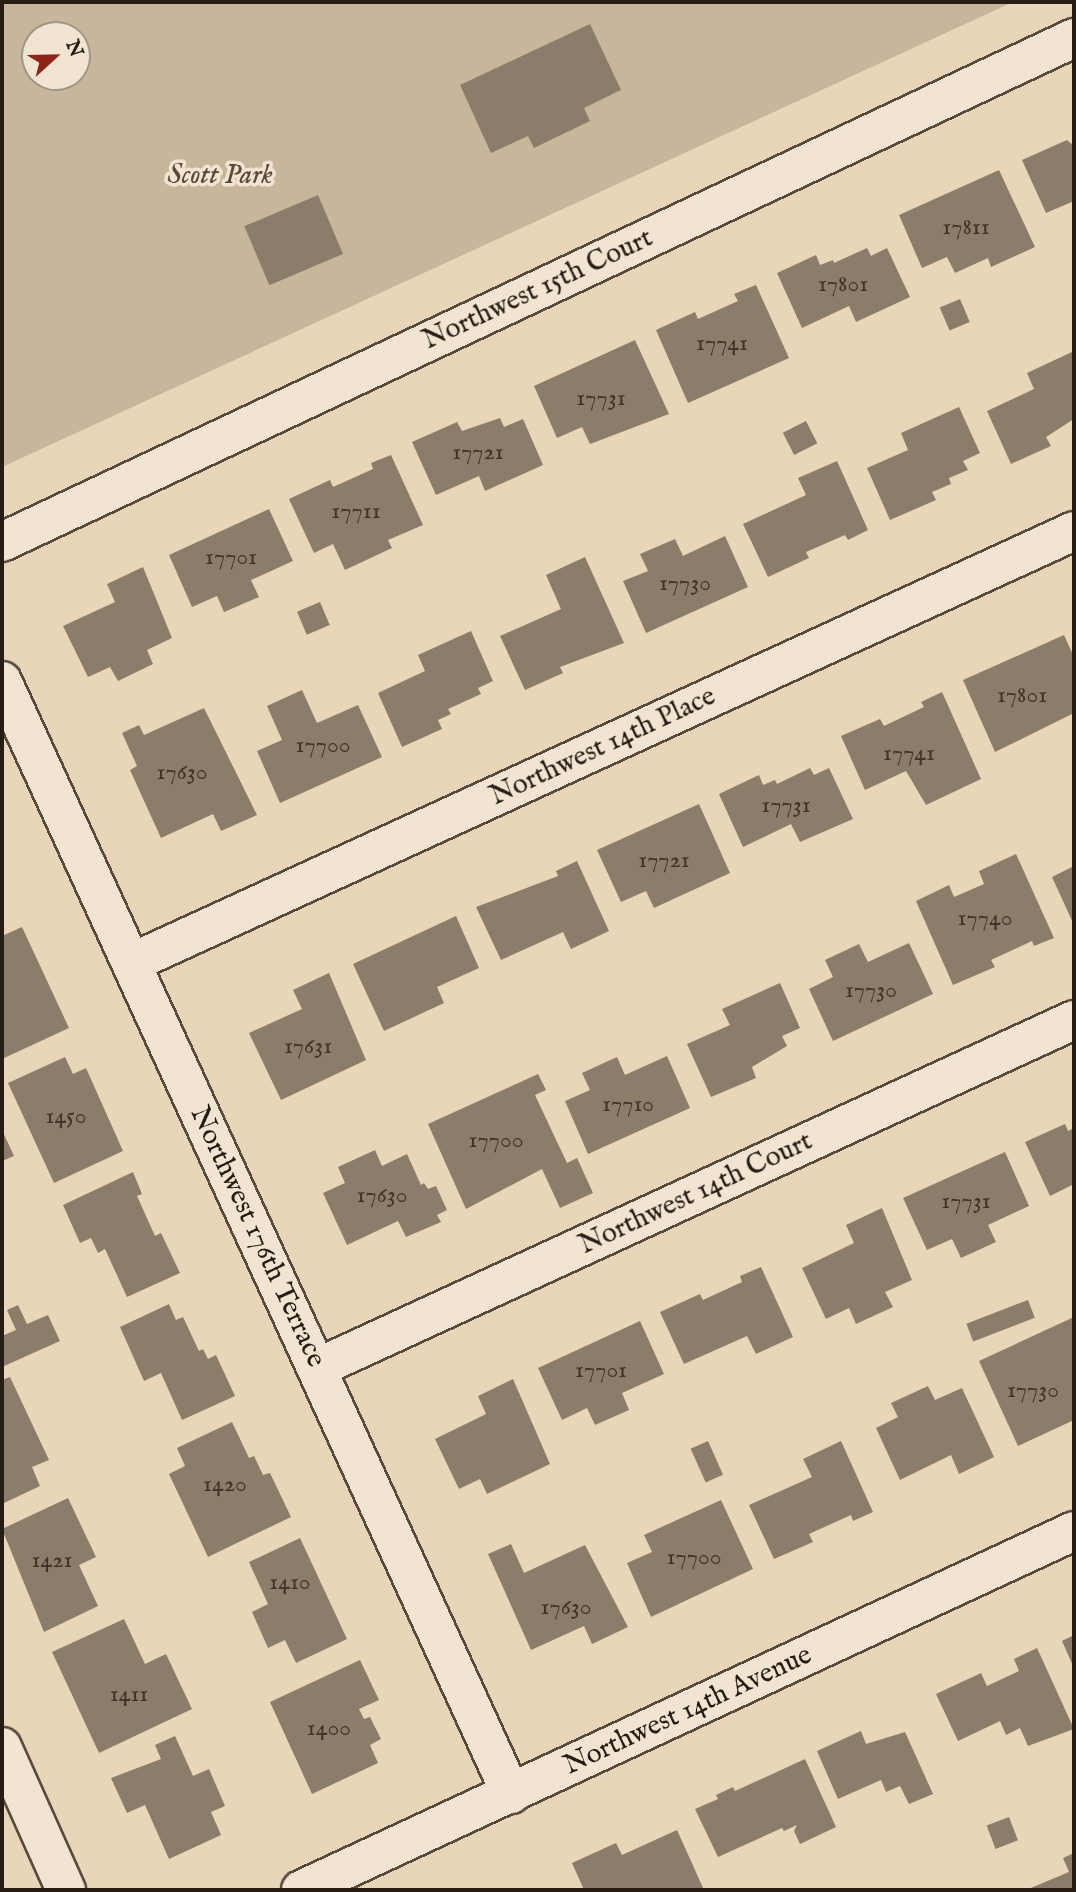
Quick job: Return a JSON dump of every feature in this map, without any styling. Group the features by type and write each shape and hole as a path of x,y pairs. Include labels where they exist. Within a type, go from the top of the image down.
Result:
{"street":[{"name":"Northwest 15th Court","path":"2,542 1074,38"},
{"name":"Northwest 14th Place","path":"131,963 1074,531"},
{"name":"Northwest 176th Terrace","path":"2,681 10,723 131,963 511,1794"},
{"name":"Northwest 14th Court","path":"317,1368 1074,1020"},
{"name":"Northwest 14th Avenue","path":"301,1890 1074,1531"},
{"path":"2,1747 66,1890"}],"green space":[{"name":"Scott Park","path":"2,2 1013,2 2,467"}],"building":[{"path":"590,24 621,90 584,108 590,121 534,148 528,136 491,153 460,85"},
{"path":"1067,140 1074,146 1074,201 1046,213 1022,160"},
{"path":"999,170 1035,247 991,267 988,258 955,273 947,257 922,268 899,215"},
{"path":"318,195 343,254 269,285 244,226"},
{"path":"867,248 871,256 887,248 910,297 856,322 849,306 802,328 777,273 816,255 820,265 833,260 834,263"},
{"path":"756,285 789,358 688,403 656,330 695,312 698,319 738,301 734,294"},
{"path":"960,299 970,322 950,331 940,308"},
{"path":"635,340 669,414 590,444 582,427 557,438 534,386"},
{"path":"1074,351 1074,419 1046,437 1051,446 1011,464 987,411 1034,389 1027,373"},
{"path":"959,407 980,453 963,461 968,470 949,478 951,484 932,492 936,500 890,520 867,468 908,450 901,433"},
{"path":"500,418 504,427 523,419 543,465 485,491 479,476 436,495 412,442 457,422 462,431"},
{"path":"806,421 817,443 794,455 783,433"},
{"path":"391,455 423,525 388,540 392,548 345,570 333,544 314,553 289,499 330,480 333,487 373,469 371,463"},
{"path":"837,461 868,530 848,540 845,535 806,552 809,558 768,577 743,524 806,495 798,478"},
{"path":"269,509 293,561 251,580 259,597 224,612 217,596 192,607 169,555"},
{"path":"725,536 748,587 646,633 623,581 648,571 640,554 675,539 683,556"},
{"path":"585,557 624,643 560,667 563,673 525,690 500,636 561,609 546,575"},
{"path":"143,567 172,638 147,650 153,664 118,681 110,667 88,677 63,626 115,602 107,584"},
{"path":"320,602 330,625 307,635 297,612"},
{"path":"471,631 493,681 478,688 481,694 448,709 451,714 438,720 442,729 402,747 378,693 425,671 418,655"},
{"path":"1064,635 1074,657 1074,713 995,752 963,680"},
{"path":"302,690 317,723 358,705 382,757 280,803 257,751 282,740 267,706"},
{"path":"942,692 981,779 926,805 906,771 865,790 841,736 880,719 884,726 924,707 921,702"},
{"path":"204,708 257,815 221,831 213,814 161,838 130,770 137,766 122,733 139,725 144,735"},
{"path":"810,768 814,775 829,768 853,819 800,842 791,824 743,847 719,794 759,775 763,785 775,780 777,784"},
{"path":"699,804 730,873 654,908 646,891 621,902 597,850"},
{"path":"1016,854 1054,938 1034,946 1032,941 991,960 995,967 953,985 916,901 949,885 954,897 984,884 979,871"},
{"path":"577,861 609,931 571,949 563,932 501,960 476,907 558,876 556,871"},
{"path":"1074,866 1074,925 1052,877"},
{"path":"456,916 479,968 437,987 444,1003 384,1031 353,964"},
{"path":"22,927 69,1028 2,1059 2,936"},
{"path":"909,943 933,994 833,1041 809,989 833,977 825,960 859,944 868,962"},
{"path":"329,973 366,1060 281,1100 249,1033 302,1009 293,990"},
{"path":"780,983 800,1028 782,1036 787,1046 752,1067 756,1078 711,1097 687,1044 730,1025 722,1009"},
{"path":"667,1056 690,1108 588,1154 565,1101 590,1090 582,1073 617,1057 625,1075"},
{"path":"65,1057 73,1074 86,1068 123,1151 54,1183 8,1083"},
{"path":"538,1074 546,1090 535,1095 567,1163 577,1158 593,1193 560,1208 542,1169 466,1209 428,1124"},
{"path":"1065,1124 1068,1131 1074,1128 1074,1184 1050,1196 1025,1142"},
{"path":"2,1130 14,1156 2,1161"},
{"path":"375,1150 382,1166 407,1154 421,1185 424,1183 428,1189 436,1186 447,1210 437,1215 441,1222 406,1237 398,1221 347,1245 323,1193 345,1183 338,1167"},
{"path":"1005,1152 1029,1206 988,1225 996,1242 961,1258 952,1239 927,1250 903,1198"},
{"path":"133,1172 142,1194 137,1196 155,1236 161,1233 180,1273 127,1297 105,1249 98,1253 91,1238 80,1243 63,1205"},
{"path":"882,1208 912,1280 885,1292 893,1307 856,1324 849,1308 826,1319 802,1268 854,1243 846,1225"},
{"path":"761,1267 793,1337 756,1354 747,1336 684,1364 660,1312 700,1294 703,1300 742,1282 740,1276"},
{"path":"1028,1300 1035,1318 973,1341 966,1324"},
{"path":"169,1304 176,1320 183,1317 199,1351 203,1349 208,1359 216,1355 235,1396 182,1420 161,1373 144,1381 120,1327"},
{"path":"18,1305 27,1324 48,1315 60,1341 2,1367 2,1336 16,1330 7,1310"},
{"path":"1074,1317 1074,1420 1018,1446 979,1361"},
{"path":"640,1321 664,1374 622,1393 629,1410 595,1425 587,1408 562,1420 538,1368"},
{"path":"10,1377 49,1460 32,1467 40,1486 2,1504 2,1380"},
{"path":"513,1379 550,1464 487,1494 480,1479 459,1489 435,1439 486,1414 478,1396"},
{"path":"928,1386 935,1400 962,1388 994,1457 959,1474 951,1455 900,1480 876,1428 898,1417 891,1403"},
{"path":"232,1422 249,1458 254,1456 263,1475 270,1473 291,1517 208,1557 169,1474 185,1466 177,1448"},
{"path":"708,1441 723,1475 706,1483 691,1449"},
{"path":"841,1441 873,1512 853,1521 851,1515 809,1534 813,1542 774,1559 749,1505 812,1477 803,1459"},
{"path":"68,1498 96,1557 79,1565 98,1606 44,1632 2,1529"},
{"path":"721,1500 753,1569 651,1617 627,1563 652,1552 644,1535"},
{"path":"300,1538 347,1639 296,1663 285,1640 268,1648 252,1612 268,1604 249,1562"},
{"path":"511,1544 524,1573 585,1545 628,1627 592,1644 584,1626 531,1650 488,1554"},
{"path":"124,1619 145,1664 166,1654 192,1709 99,1753 52,1652"},
{"path":"1074,1635 1074,1668 1062,1641"},
{"path":"1037,1648 1074,1729 1028,1746 1020,1728 1006,1735 1000,1721 958,1741 936,1694 981,1673 987,1686 1019,1671 1014,1659"},
{"path":"360,1660 379,1700 359,1709 364,1719 370,1717 381,1739 370,1745 378,1763 312,1794 270,1702"},
{"path":"861,1731 866,1744 905,1732 933,1794 909,1804 900,1786 886,1792 881,1780 838,1799 817,1751"},
{"path":"175,1736 193,1776 209,1769 225,1806 211,1812 221,1835 169,1859 145,1805 127,1813 111,1778 161,1759 155,1745"},
{"path":"805,1759 836,1827 800,1844 794,1831 797,1825 784,1831 782,1828 718,1857 695,1809 718,1799 716,1795 733,1787 735,1791"},
{"path":"1009,1817 1018,1840 996,1849 987,1826"},
{"path":"677,1830 704,1890 584,1890 572,1863 616,1843 622,1855"},
{"path":"1074,1853 1074,1890 1026,1890 1069,1872 1063,1858"}]}
